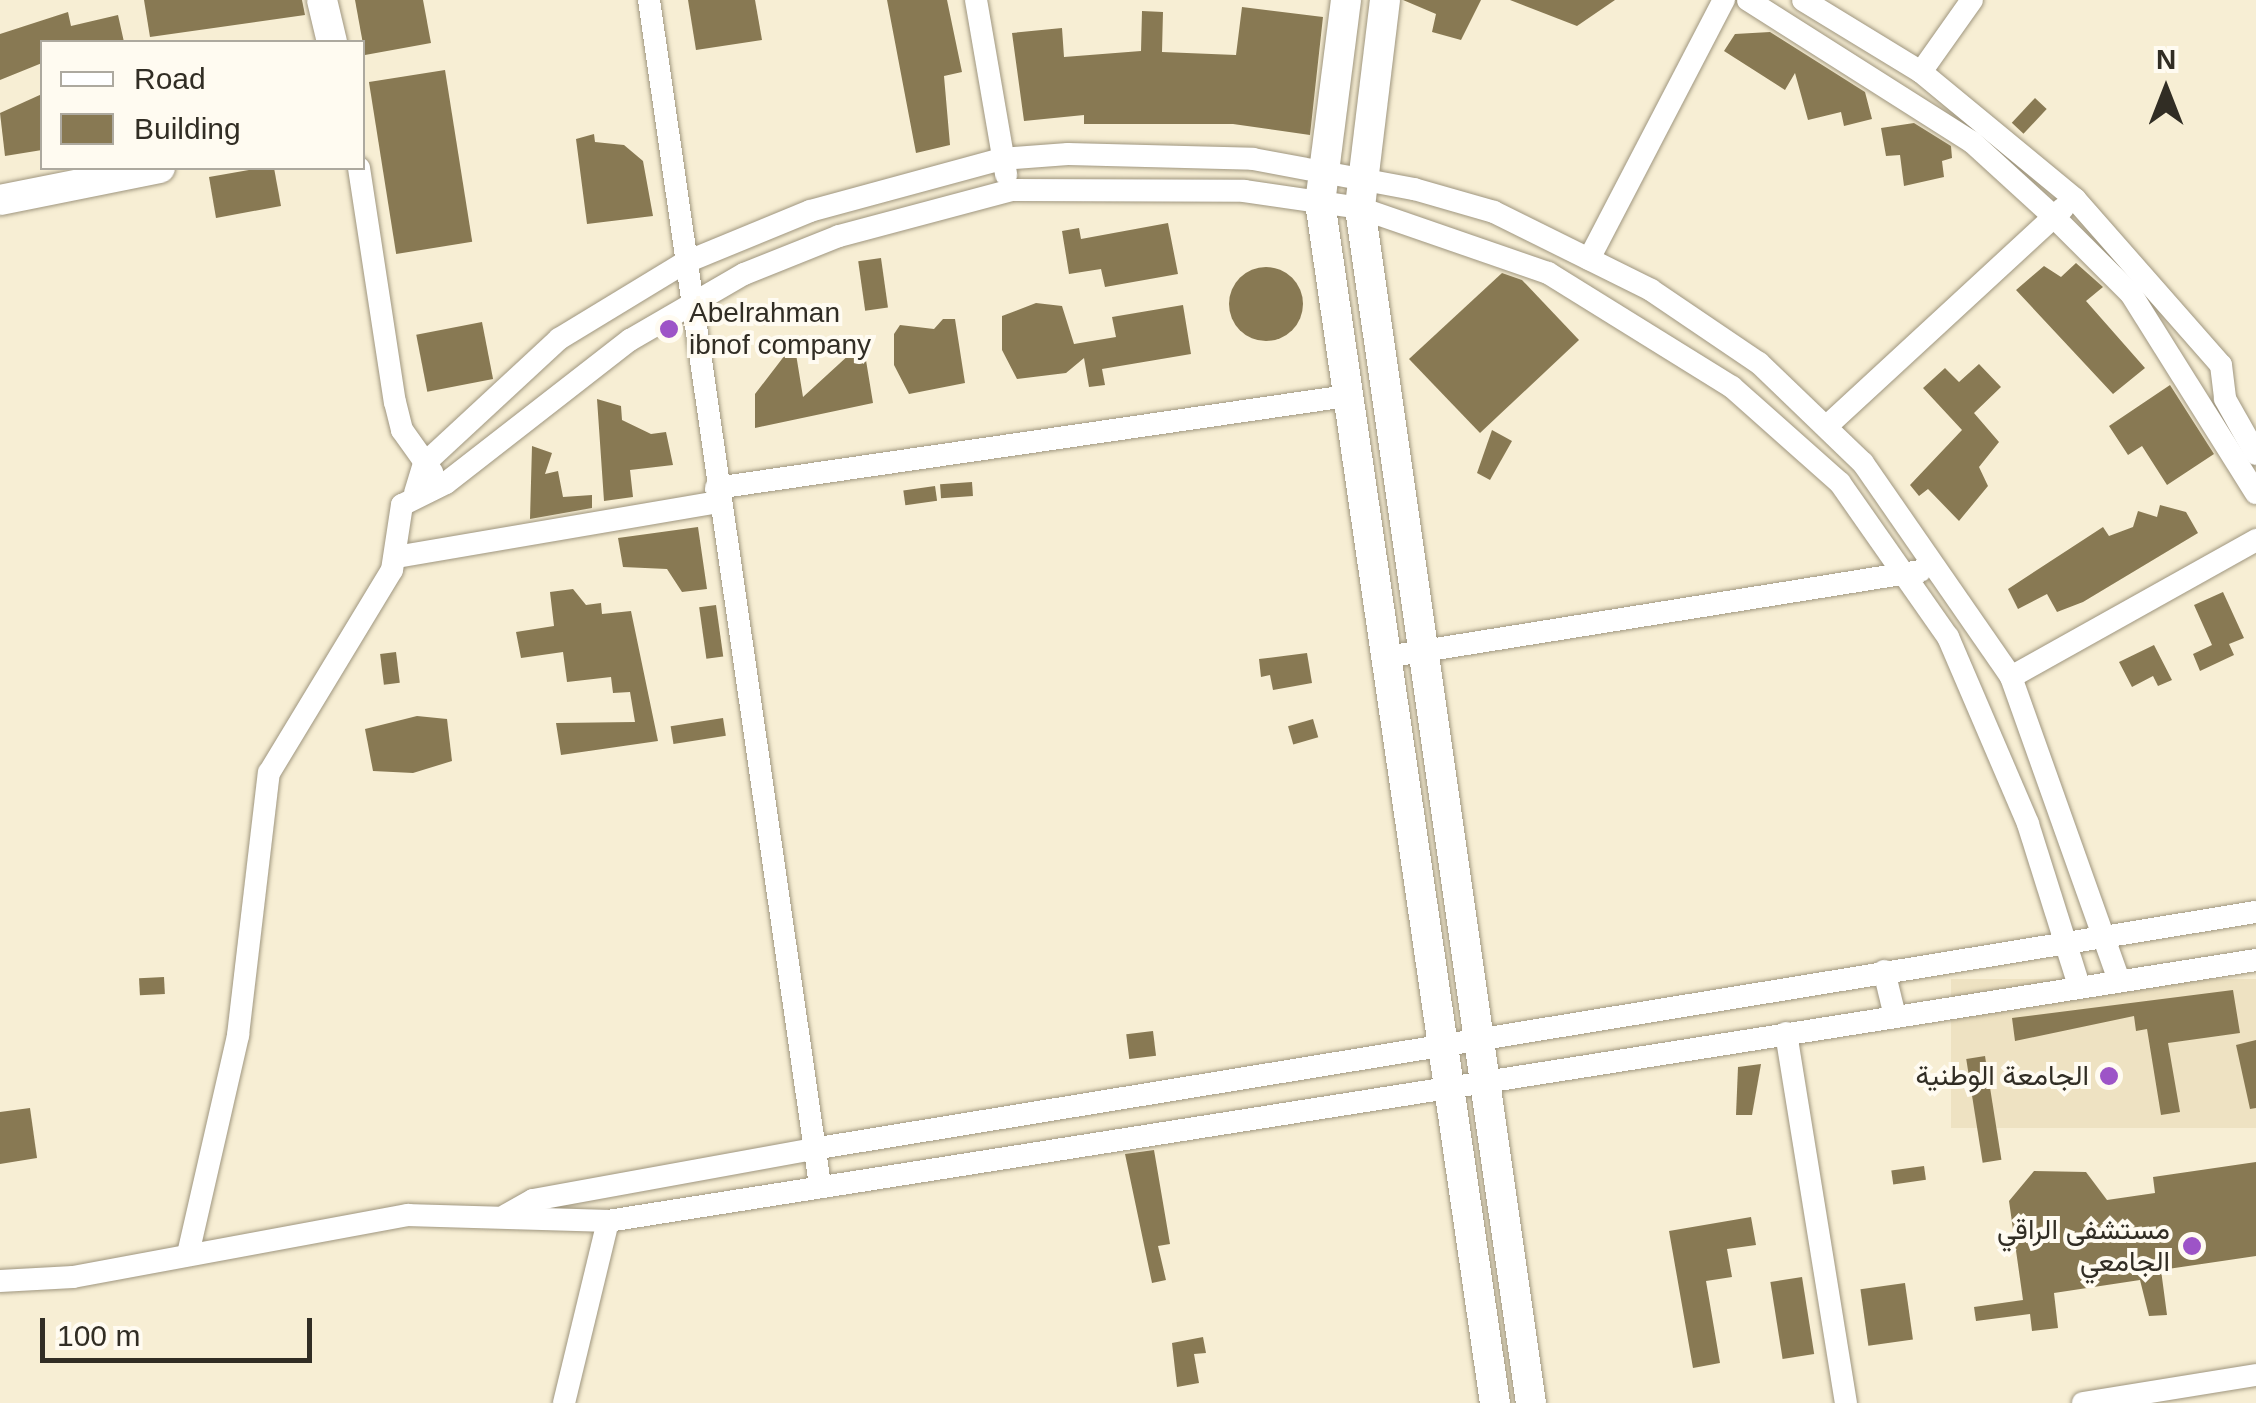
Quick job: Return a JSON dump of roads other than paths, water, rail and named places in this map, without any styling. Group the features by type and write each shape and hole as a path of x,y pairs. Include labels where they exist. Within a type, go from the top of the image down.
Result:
{"street":[{"path":"322,0 332,40"},
{"path":"649,0 689,305 820,1185"},
{"path":"976,0 1001,159 1012,190"},
{"path":"1346,0 1321,166 1320,202 1439,1043 1495,1403"},
{"path":"1385,0 1360,174 1360,208 1531,1403"},
{"path":"1589,259 1724,0"},
{"path":"1748,0 1972,142 2054,216 2131,294 2247,443"},
{"path":"1804,0 1921,72 2074,199 2220,364 2225,399 2247,443 2256,493"},
{"path":"1921,72 1972,0"},
{"path":"416,494 424,464 558,340 684,264 810,210 1001,159 1168,153 1321,166 1494,212 1589,259 1759,363 1827,426 1943,567 2011,677 2119,980"},
{"path":"0,200 150,170"},
{"path":"359,170 395,402 424,464 446,484"},
{"path":"188,1254 238,1035 269,773 396,557 400,510 416,494 446,484 689,305 840,236 1012,190 1244,191 1360,208 1490,248 1632,319 1732,386 1840,482 1909,573 1978,694 2070,941 2080,986"},
{"path":"1827,426 2074,199"},
{"path":"396,557 717,495 1347,396"},
{"path":"2011,677 2256,540"},
{"path":"1386,657 1943,567"},
{"path":"506,1215 534,1200 813,1149 1439,1043 2256,912"},
{"path":"0,1281 188,1254 360,1220 506,1215 608,1221 2256,960"},
{"path":"1884,971 1894,1016"},
{"path":"1786,1033 1846,1403"},
{"path":"564,1403 608,1221"},
{"path":"2084,1403 2256,1375"}],"place":[{"name":"Abelrahman ibnof company","path":"669,329"},
{"name":"الجامعة الوطنية","path":"2109,1076"},
{"name":"مستشفى الراقي الجامعي","path":"2192,1246"}]}
